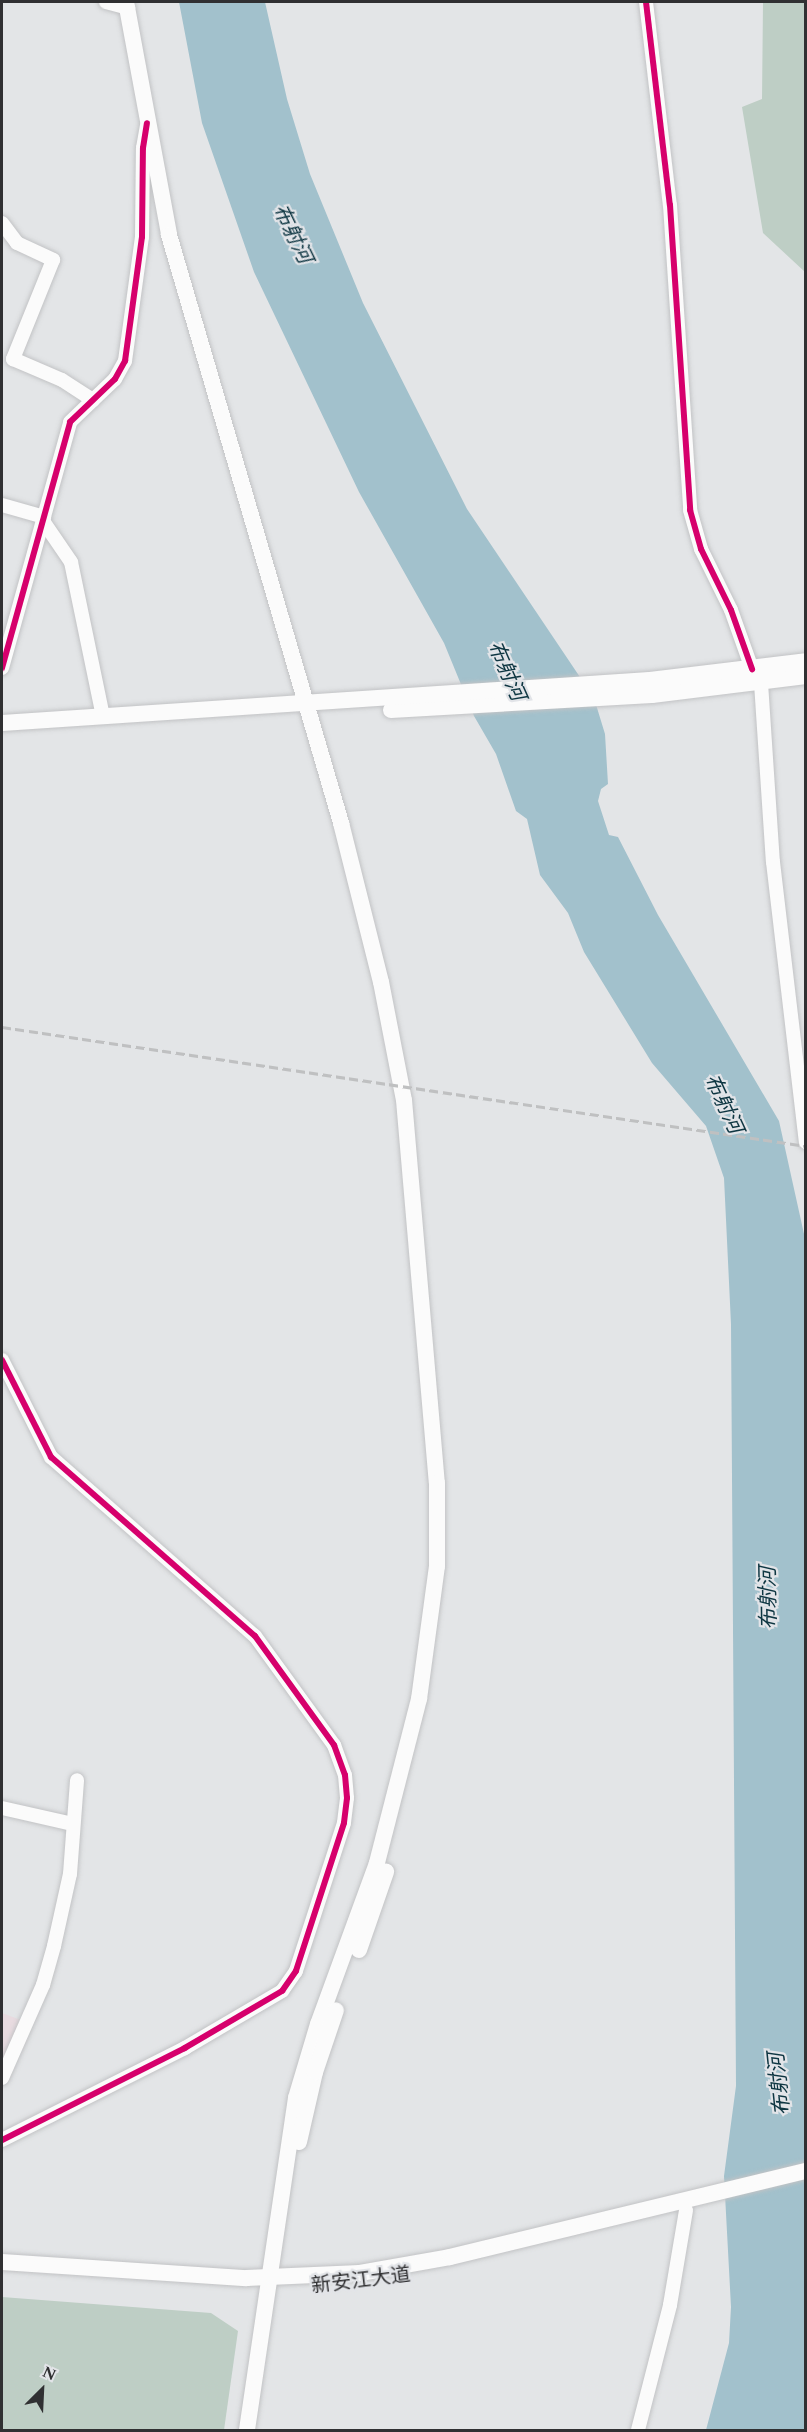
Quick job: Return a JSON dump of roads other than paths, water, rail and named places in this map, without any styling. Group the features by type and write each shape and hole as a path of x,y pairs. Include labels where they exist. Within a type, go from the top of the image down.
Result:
{"main road":[{"path":"131,4 147,123 169,235 314,709"},
{"path":"131,4 180,232 314,709 368,923 404,1100 438,1539 430,1633 412,1733 373,1874 301,2079 272,2283 247,2430"},
{"path":"756,676 806,661"},
{"path":"2,734 314,709 620,690 756,676 806,676"},
{"path":"2,723 314,709"},
{"path":"710,2199 806,2171"},
{"path":"710,2199 806,2182"},
{"name":"新安江大道","path":"2,2262 272,2283 411,2265 710,2199"},
{"name":"新安江大道","path":"2,2273 362,2284 423,2274 686,2211 710,2199"},
{"path":"258,2430 272,2283"}],"street":[{"path":"106,2 131,4"},
{"path":"646,2 670,206 690,510 701,549 731,610 756,676 773,862 806,1142"},
{"path":"2,668 70,422 122,367 132,327 142,237 143,148 147,123"},
{"path":"2,223 17,243 53,260 7,359 62,380 93,400"},
{"path":"2,505 44,519 71,562 104,717"},
{"path":"2,1360 51,1457 255,1636 334,1745 345,1775 347,1798 344,1823 296,1971 282,1991 185,2048 2,2140"},
{"path":"2,2078 42,1985 54,1946 70,1874 77,1780"},
{"path":"2,1808 73,1824"},
{"path":"638,2430 666,2327 686,2211"}],"water":[{"name":"布射河","path":"179,2 265,2 287,99 310,174 363,303 467,509 594,698 605,734 608,784 601,789 598,801 609,835 618,837 658,915 779,1121 806,1243 805,2430 706,2430 729,2343 731,2307 724,2176 736,2086 731,1324 724,1178 706,1126 652,1063 584,952 568,913 540,875 527,819 516,811 496,754 474,716 444,643 359,492 254,272 202,123"}],"railway":[{"path":"2,1027 806,1146"}]}
